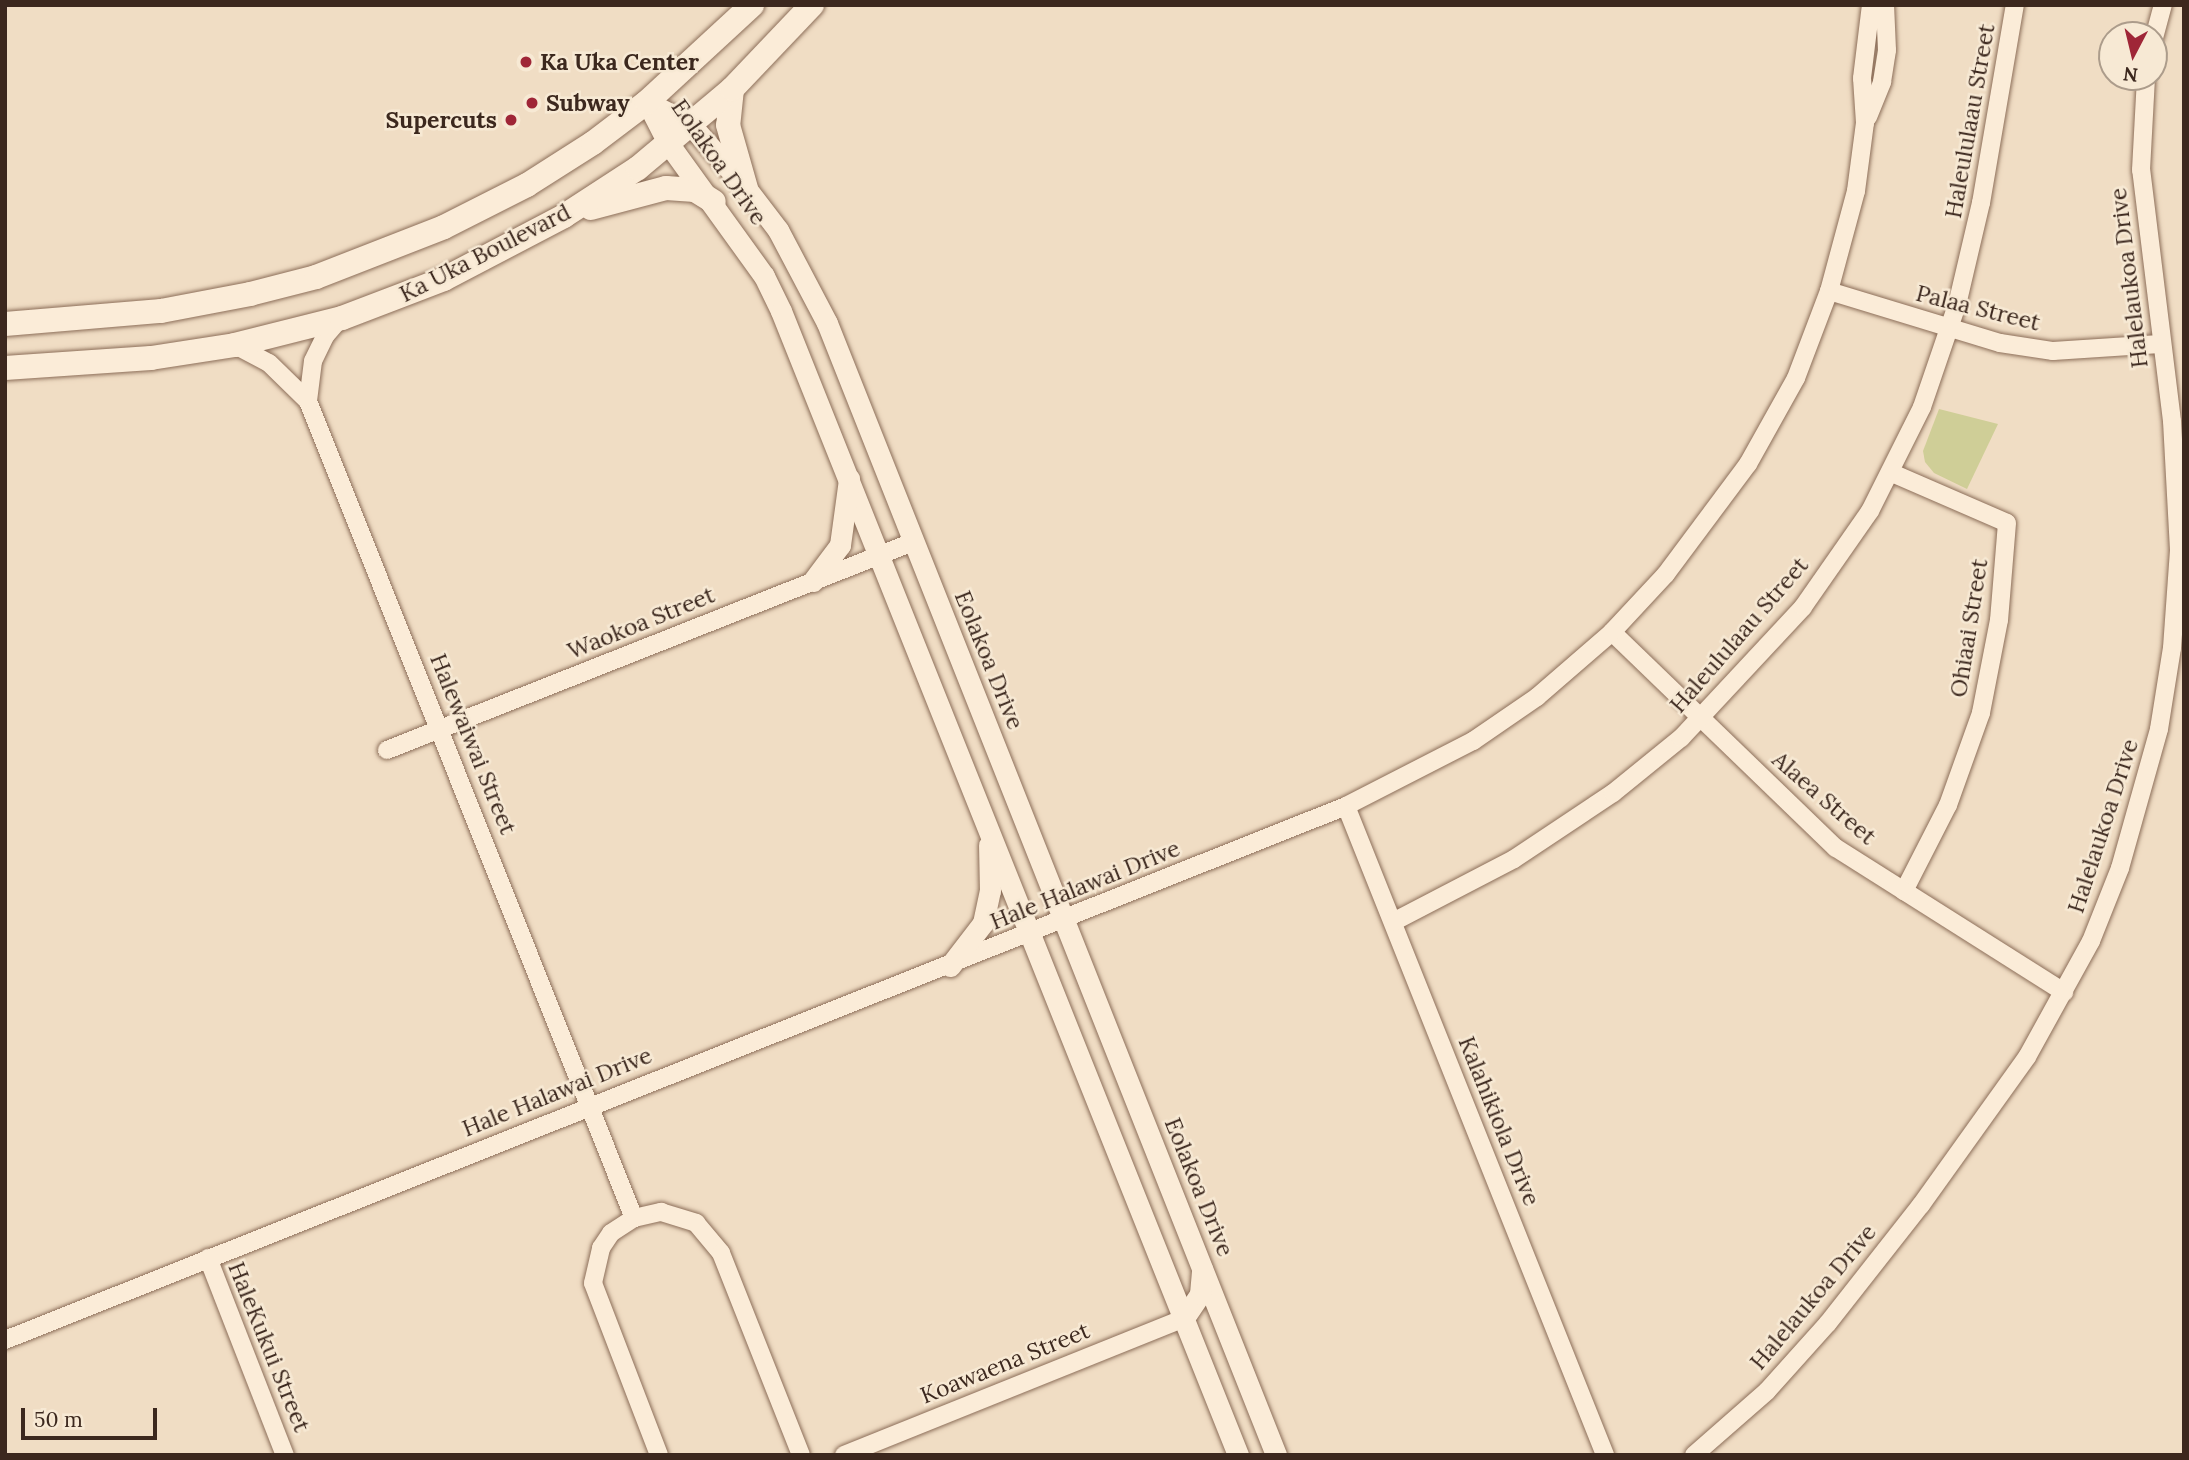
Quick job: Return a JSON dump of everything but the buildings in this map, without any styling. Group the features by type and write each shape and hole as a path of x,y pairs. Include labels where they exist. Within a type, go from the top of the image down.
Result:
{"main road":[{"name":"Ka Uka Boulevard","path":"5,324 161,311 316,277 486,207 593,144 647,102 752,5"},
{"name":"Ka Uka Boulevard","path":"5,368 151,358 235,345 342,318 444,279 564,216 668,143 732,89 812,5"},
{"path":"732,89 728,125 746,188"},
{"path":"564,216 666,188 695,190 714,202"}],"street":[{"name":"Hale Halawai Drive","path":"1866,123 1862,78 1871,5"},
{"name":"Hale Halawai Drive","path":"5,1340 590,1105 950,966 1346,806 1473,741 1537,697 1612,632 1666,574 1748,464 1796,378 1829,291 1856,191 1866,123 1882,82 1888,39 1885,5"},
{"name":"Haleululaau Street","path":"1394,922 1514,859 1613,793 1702,719 1803,607 1892,473 1950,330 1971,254 2015,5"},
{"name":"Halelaukoa Drive","path":"1695,1455 1767,1391 1828,1323 2028,1058 2064,992 2120,868 2156,741 2170,662 2178,491 2141,170 2145,91"},
{"name":"Eolakoa Drive","path":"647,102 690,124 746,188 778,230 827,323 1276,1455"},
{"name":"Eolakoa Drive","path":"647,102 668,143 714,202 776,299 1238,1455"},
{"name":"Palaa Street","path":"1829,291 1950,330 2053,351 2160,344"},
{"name":"Halewaiwai Street","path":"309,401 313,361 325,336 342,318"},
{"name":"Halewaiwai Street","path":"235,345 269,363 309,401 590,1105"},
{"name":"Ohiaai Street","path":"1892,473 2007,523 2000,620 1981,713 1948,805 1904,891"},
{"path":"813,581 840,545 849,479"},
{"name":"Waokoa Street","path":"387,750 913,542"},
{"name":"Alaea Street","path":"1612,632 1836,848 2064,992"},
{"name":"Kalahikiola Drive","path":"1346,806 1605,1455"},
{"path":"950,966 977,933 987,910 989,829"},
{"path":"590,1105 634,1218"},
{"path":"659,1455 593,1283 601,1248 611,1233 634,1218 661,1212 679,1216 710,1235 801,1455"},
{"name":"HaleKukui Street","path":"208,1258 285,1455"},
{"path":"1202,1265 1200,1294 1184,1318 1206,1320 1232,1340"},
{"name":"Koawaena Street","path":"844,1455 1184,1318"}],"shaded area":[{"path":"1939,409 1998,424 1967,489 1934,473 1925,462 1923,451"}],"place":[{"name":"Ka Uka Center","path":"526,62"},
{"name":"Subway","path":"532,103"},
{"name":"Supercuts","path":"511,120"}]}
